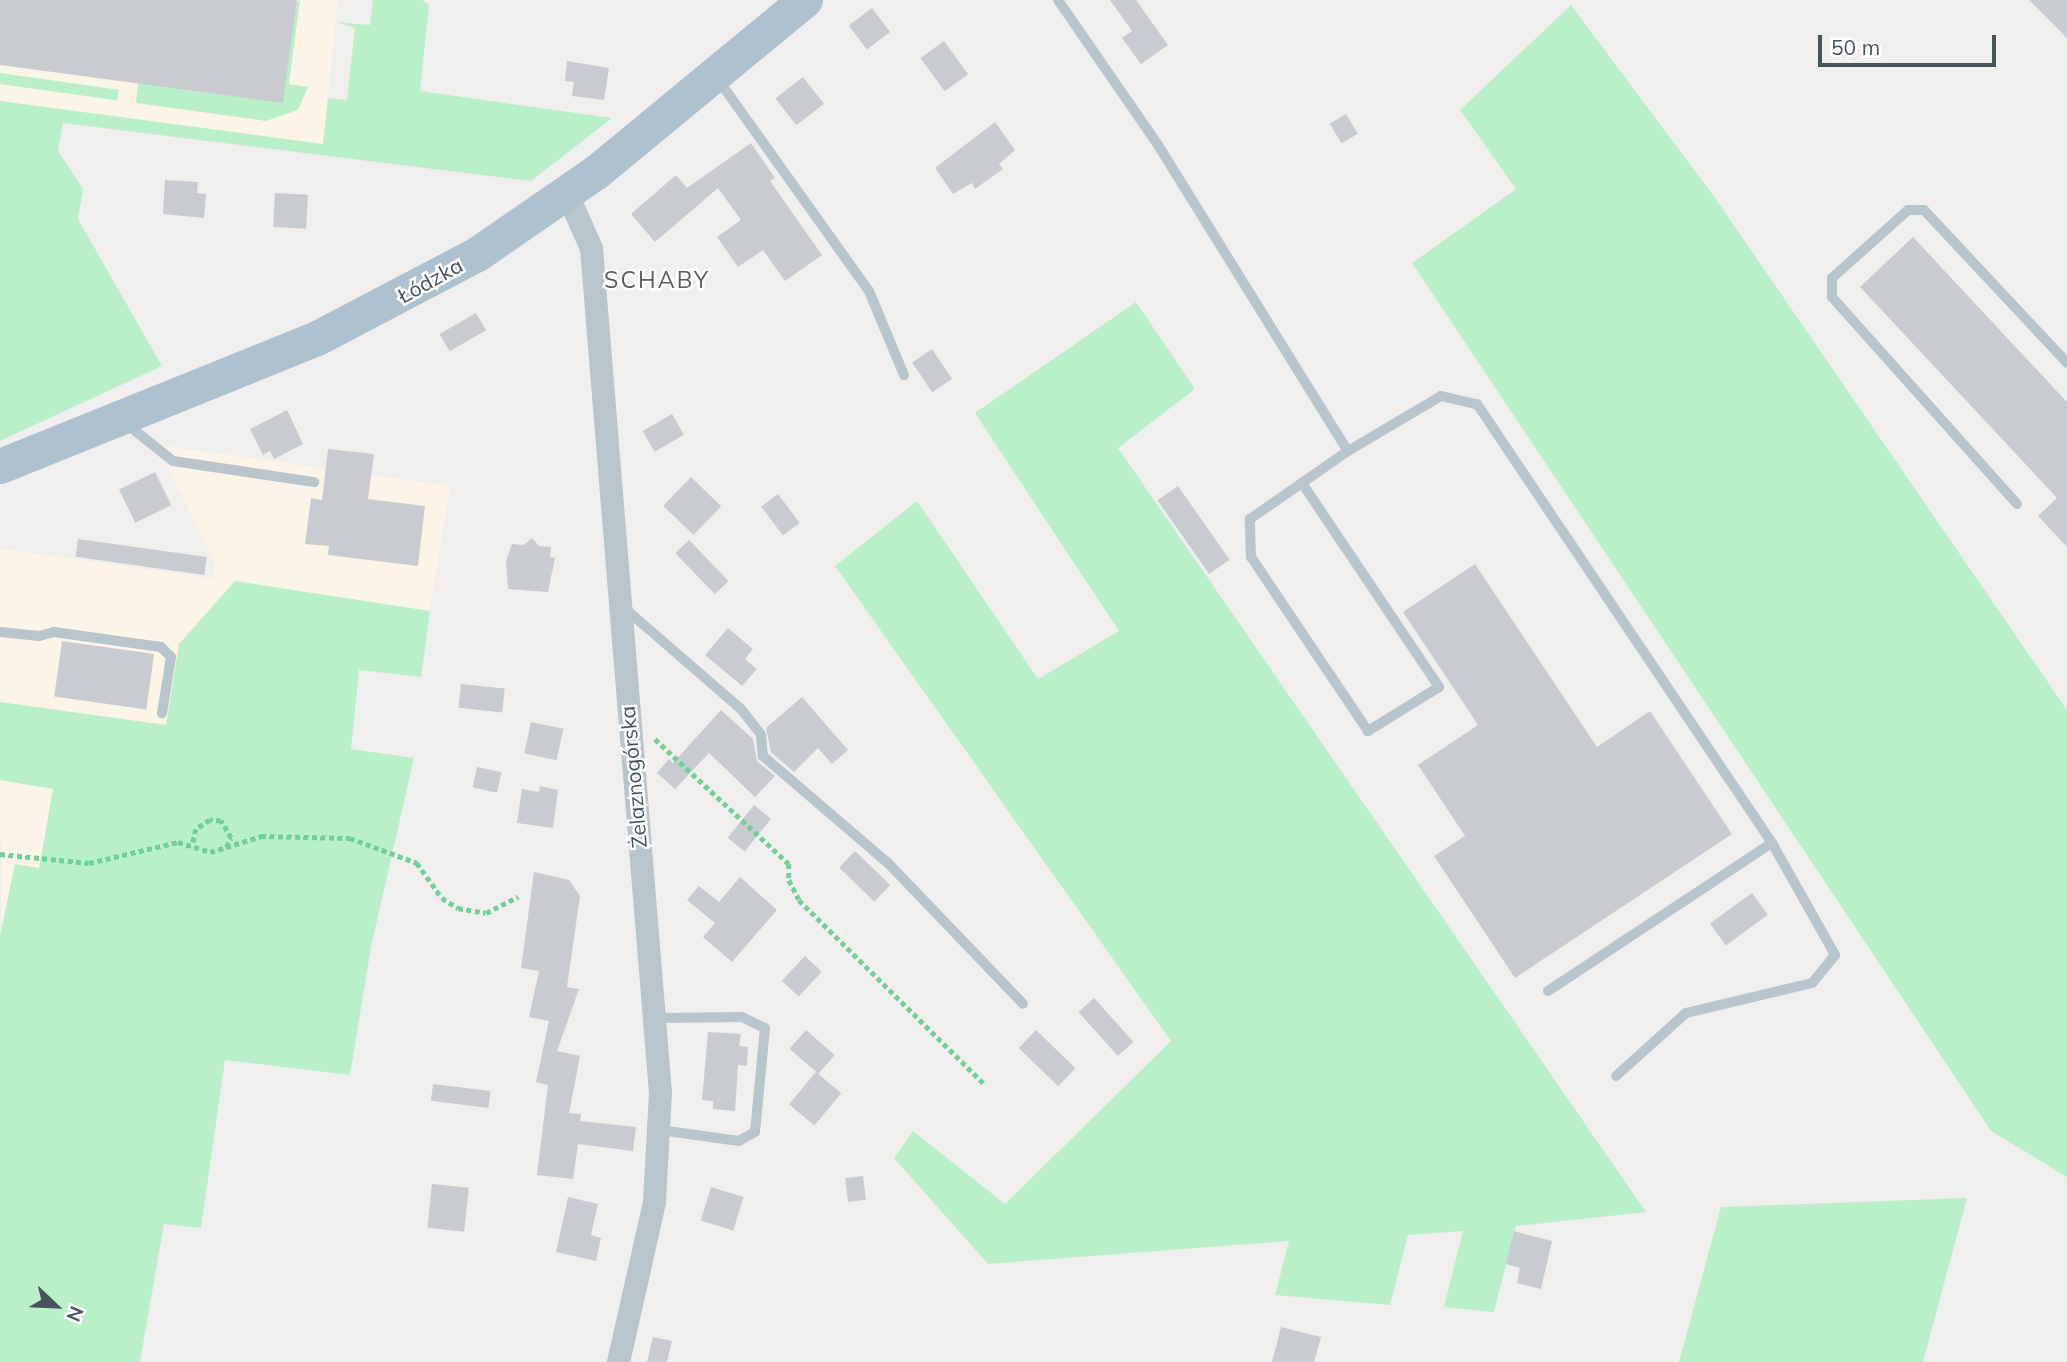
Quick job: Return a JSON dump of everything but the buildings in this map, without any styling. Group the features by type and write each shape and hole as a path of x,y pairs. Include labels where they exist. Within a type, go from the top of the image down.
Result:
{"main road":[{"name":"Łódzka","path":"0,466 121,419 370,313 477,254 567,194 805,0"}],"street":[{"name":"Żelaznogórska","path":"567,194 591,248 617,602 654,1018 660,1130 648,1239 618,1362"}],"lane":[{"path":"1058,0 1158,145 1348,451"},
{"path":"715,76 869,291 904,375"},
{"path":"2017,504 1832,297 1832,278 1908,210 1924,209 2067,363"},
{"path":"1303,483 1439,687 1368,731 1251,557 1250,519 1348,451 1441,396 1477,404 1772,843 1835,955 1812,983 1686,1013 1616,1076"},
{"path":"121,419 173,461 314,482"},
{"path":"617,602 741,709 761,735 763,756 888,863 1023,1004"},
{"path":"0,632 39,636 54,632 161,647 170,657 162,713"},
{"path":"1548,991 1772,843"},
{"path":"654,1018 742,1017 765,1028 755,1132 739,1141 660,1130"}],"path":[{"path":"628,716 789,864 789,880 799,900 985,1085"},
{"path":"192,843 200,824 221,821 231,838 226,847"},
{"path":"0,854 89,863 152,844 192,843 210,852 261,836 350,838 417,863 442,898 458,908 486,913 518,897"}],"shaded area":[{"path":"0,0 338,0 323,144 0,101"},
{"path":"157,445 450,486 430,611 235,581 179,644 167,725 0,702 0,549 212,578 215,563"},
{"path":"0,780 53,789 39,869 15,865 2,936"}],"green space":[{"path":"300,0 289,84 308,87 298,110 266,121 136,103 138,83"},
{"path":"373,0 422,0 429,5 420,91 612,118 531,181 63,123 58,151 83,189 78,219 162,366 0,441 0,101 323,144 328,98 347,100 355,28 336,22 370,25"},
{"path":"1571,5 1713,195 2067,710 2067,1177 1991,1131 1412,263 1516,189 1460,110"},
{"path":"0,73 119,90 117,101 0,84"},
{"path":"1136,302 1195,389 1118,448 1646,1212 1516,1226 1494,1312 1444,1307 1463,1231 1408,1235 1390,1305 1275,1295 1289,1241 988,1264 894,1158 913,1131 1005,1204 1171,1041 835,566 917,501 1038,679 1119,631 975,413"},
{"path":"235,581 430,611 421,677 359,670 351,749 414,758 371,947 350,1075 225,1060 201,1228 164,1224 140,1362 0,1362 0,936 15,864 39,868 53,789 0,780 0,702 166,725 179,644"},
{"path":"1967,1198 1923,1362 1679,1362 1721,1207"}],"district":[{"name":"SCHABY","path":"657,280"}]}
